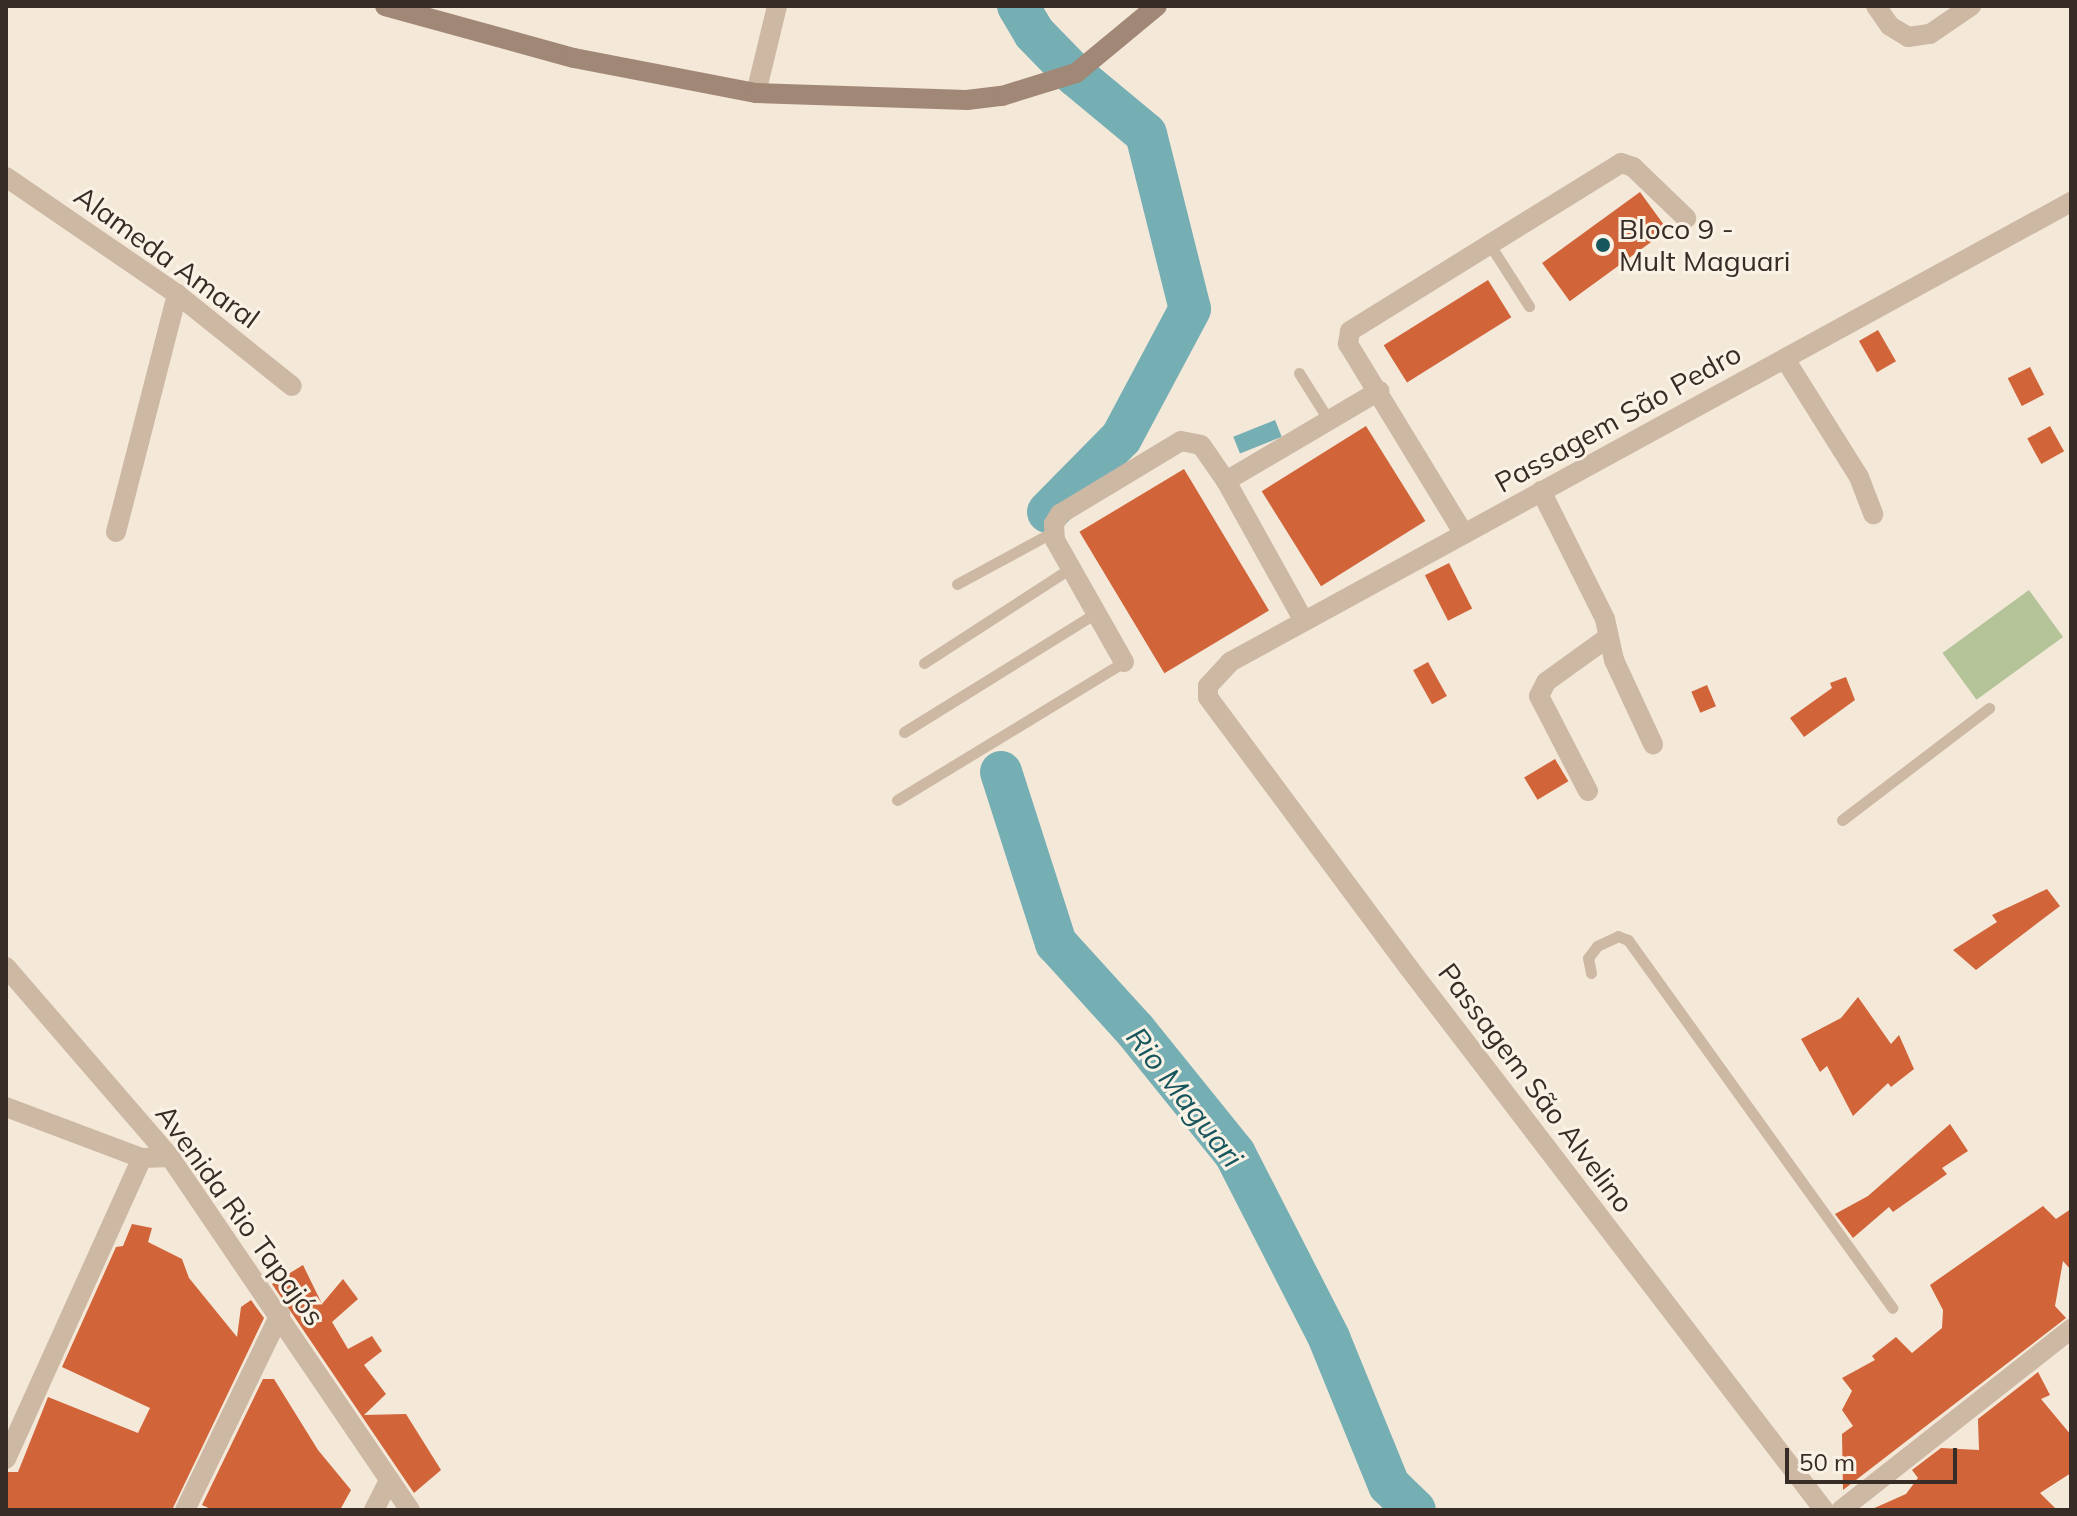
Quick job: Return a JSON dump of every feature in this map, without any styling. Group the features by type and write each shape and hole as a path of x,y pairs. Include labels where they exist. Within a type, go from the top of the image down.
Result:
{"main road":[{"path":"385,6 574,58 756,93 967,100 1068,77 1157,6"}],"street":[{"path":"756,93 777,6"},
{"path":"1876,6 1890,26 1908,37 1930,34 1971,6"},
{"path":"1464,534 1348,344 1353,327 1492,248 1621,163 1633,167 1686,218"},
{"name":"Alameda Amaral","path":"6,177 177,294 292,386"},
{"name":"Passagem São Pedro","path":"1208,697 1214,674 1230,662 2071,202"},
{"path":"116,532 177,294"},
{"path":"1785,359 1859,477 1873,514"},
{"path":"1226,481 1379,391"},
{"path":"1124,662 1053,532 1060,514 1181,441 1201,445 1226,481 1304,621"},
{"path":"1541,491 1605,619 1607,638 1653,744"},
{"path":"1588,791 1539,696 1546,682 1607,638"},
{"name":"Passagem São Alvelino","path":"1208,697 1824,1510"},
{"name":"Avenida Rio Tapajós","path":"6,967 170,1157 280,1314 410,1510"},
{"path":"6,1107 142,1158 170,1157"},
{"path":"6,1459 142,1158"},
{"path":"185,1510 280,1314"},
{"path":"1841,1510 2071,1329"},
{"path":"374,1510 389,1480"}],"lane":[{"path":"1492,248 1529,306"},
{"path":"1299,373 1328,419"},
{"path":"957,584 1053,532"},
{"path":"924,663 1071,568"},
{"path":"904,732 1096,613"},
{"path":"897,800 1124,662"},
{"path":"1842,820 1989,708"},
{"path":"1591,973 1588,958 1597,946 1613,937 1628,940 1892,1308"}],"green space":[{"path":"2029,590 2063,637 1977,700 1942,653"}],"water":[{"path":"1275,420 1282,437 1240,454 1233,437"}],"building":[{"name":"Bloco 9 - Mult Maguari","path":"1640,192 1668,230 1570,301 1542,263"},
{"path":"1488,280 1511,317 1407,382 1384,345"},
{"path":"1878,330 1896,361 1877,372 1859,341"},
{"path":"2030,367 2044,395 2022,406 2008,378"},
{"path":"1366,426 1425,521 1321,586 1262,491"},
{"path":"2050,426 2064,451 2041,464 2027,439"},
{"path":"1184,469 1269,610 1164,673 1079,532"},
{"path":"1449,563 1472,608 1448,621 1425,575"},
{"path":"1428,662 1447,696 1432,704 1413,670"},
{"path":"1846,677 1855,700 1804,737 1790,718 1832,688 1830,683"},
{"path":"1707,685 1716,706 1700,713 1691,692"},
{"path":"1555,759 1568,781 1538,800 1524,778"},
{"path":"2047,889 2060,906 1976,970 1953,950 1997,922 1992,915"},
{"path":"1858,997 1891,1044 1899,1035 1914,1069 1891,1087 1888,1083 1853,1116 1827,1066 1820,1072 1801,1039 1841,1018"},
{"path":"1950,1124 1968,1151 1942,1168 1947,1174 1893,1212 1889,1207 1853,1238 1835,1214 1868,1196"},
{"path":"2043,1206 2056,1219 2071,1209 2071,1270 2063,1261 2055,1306 2066,1318 1843,1490 1842,1434 1853,1426 1842,1410 1852,1391 1842,1378 1875,1360 1872,1356 1896,1337 1912,1353 1942,1328 1943,1310 1930,1285"},
{"path":"132,1224 152,1228 148,1242 182,1259 189,1278 237,1337 241,1307 251,1300 264,1318 172,1510 6,1510 6,1472 18,1472 48,1397 138,1433 150,1408 62,1367 116,1247 123,1246"},
{"path":"303,1265 322,1304 343,1279 358,1299 332,1322 348,1349 372,1336 382,1351 364,1365 386,1394 364,1415 406,1414 441,1470 414,1493 272,1284"},
{"path":"2038,1372 2050,1395 2041,1399 2071,1435 2071,1473 2040,1493 2057,1510 1870,1510 1906,1494 1918,1478 1912,1470 1941,1448 1979,1450 1978,1419"},
{"path":"263,1379 274,1379 318,1450 351,1490 340,1510 213,1510 202,1505"}],"waterway":[{"name":"Rio Maguari","path":"1018,6 1034,33 1075,75 1146,134 1190,309 1121,438 1048,512"},
{"name":"Rio Maguari","path":"1001,772 1056,943 1135,1030 1235,1154 1329,1338 1389,1485 1415,1510"}],"place":[{"name":"Bloco 9 - Mult Maguari","path":"1603,245"}]}
